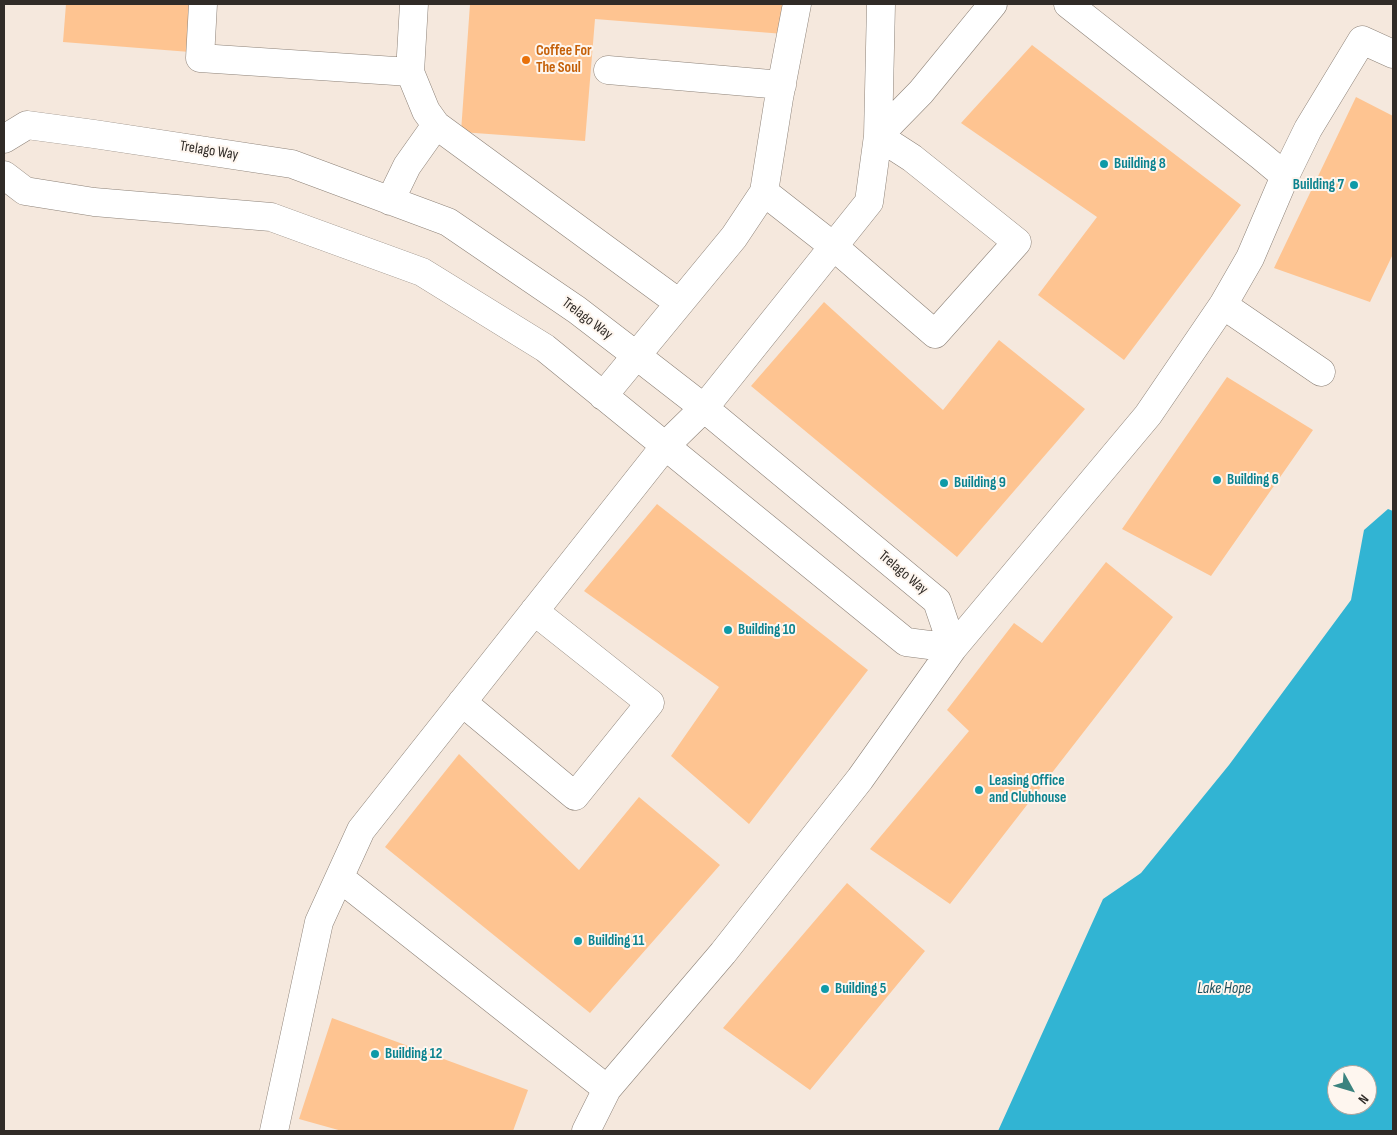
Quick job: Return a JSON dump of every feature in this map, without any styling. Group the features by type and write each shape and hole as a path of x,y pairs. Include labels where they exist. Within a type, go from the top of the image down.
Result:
{"street":[{"path":"203,4 200,58 410,72"},
{"path":"414,4 410,72 426,111 436,125 679,303"},
{"path":"603,396 734,237 764,192 798,4"},
{"path":"274,1131 319,922 361,830 665,446 704,408 868,202 878,136 881,4"},
{"path":"878,136 921,92 994,4"},
{"path":"1068,4 1285,176"},
{"path":"586,1131 606,1089 723,953 848,794 953,648 1148,415 1223,305 1250,258 1285,176 1308,129 1362,40 1393,54"},
{"path":"608,70 782,85"},
{"name":"Trelago Way","path":"4,139 27,125 282,162 292,164 448,222 577,310 704,408 937,602 953,648"},
{"path":"390,201 407,166 436,125"},
{"path":"764,192 833,246 935,334 1017,242 912,158 878,136"},
{"path":"4,175 25,191 94,202 271,217 422,272 545,348 906,642 953,648"},
{"path":"1223,305 1321,372"},
{"path":"462,702 575,796 650,703 534,611"},
{"path":"340,878 606,1089"}],"water":[{"name":"Lake Hope","path":"1388,509 1393,511 1393,1131 998,1131 1103,899 1141,873 1229,765 1351,600 1364,530"}],"building":[{"path":"66,4 192,4 190,52 63,42"},
{"path":"470,4 787,4 784,34 595,19 585,141 461,132"},
{"name":"Building 8","path":"1032,45 1241,205 1124,360 1038,295 1097,217 961,123"},
{"name":"Building 7","path":"1356,97 1393,116 1393,254 1370,302 1274,268"},
{"name":"Building 9","path":"824,302 943,410 999,340 1085,409 957,557 751,386"},
{"name":"Building 6","path":"1227,377 1313,430 1211,576 1122,529"},
{"name":"Building 10","path":"657,504 868,670 749,824 671,756 719,687 584,591"},
{"name":"Leasing Office and Clubhouse","path":"1106,562 1173,617 950,904 870,849 969,731 947,710 1014,623 1042,643"},
{"name":"Building 11","path":"459,754 579,870 639,797 720,865 590,1013 385,847"},
{"name":"Building 5","path":"847,883 925,951 810,1090 723,1028"},
{"name":"Building 12","path":"332,1018 528,1090 513,1131 342,1131 299,1119"}],"place":[{"name":"Coffee For The Soul","path":"526,60"},
{"name":"Building 8","path":"1104,164"},
{"name":"Building 7","path":"1354,185"},
{"name":"Building 6","path":"1217,480"},
{"name":"Building 9","path":"944,483"},
{"name":"Building 10","path":"728,630"},
{"name":"Leasing Office and Clubhouse","path":"979,790"},
{"name":"Building 11","path":"578,941"},
{"name":"Building 5","path":"825,989"},
{"name":"Building 12","path":"375,1054"}]}
